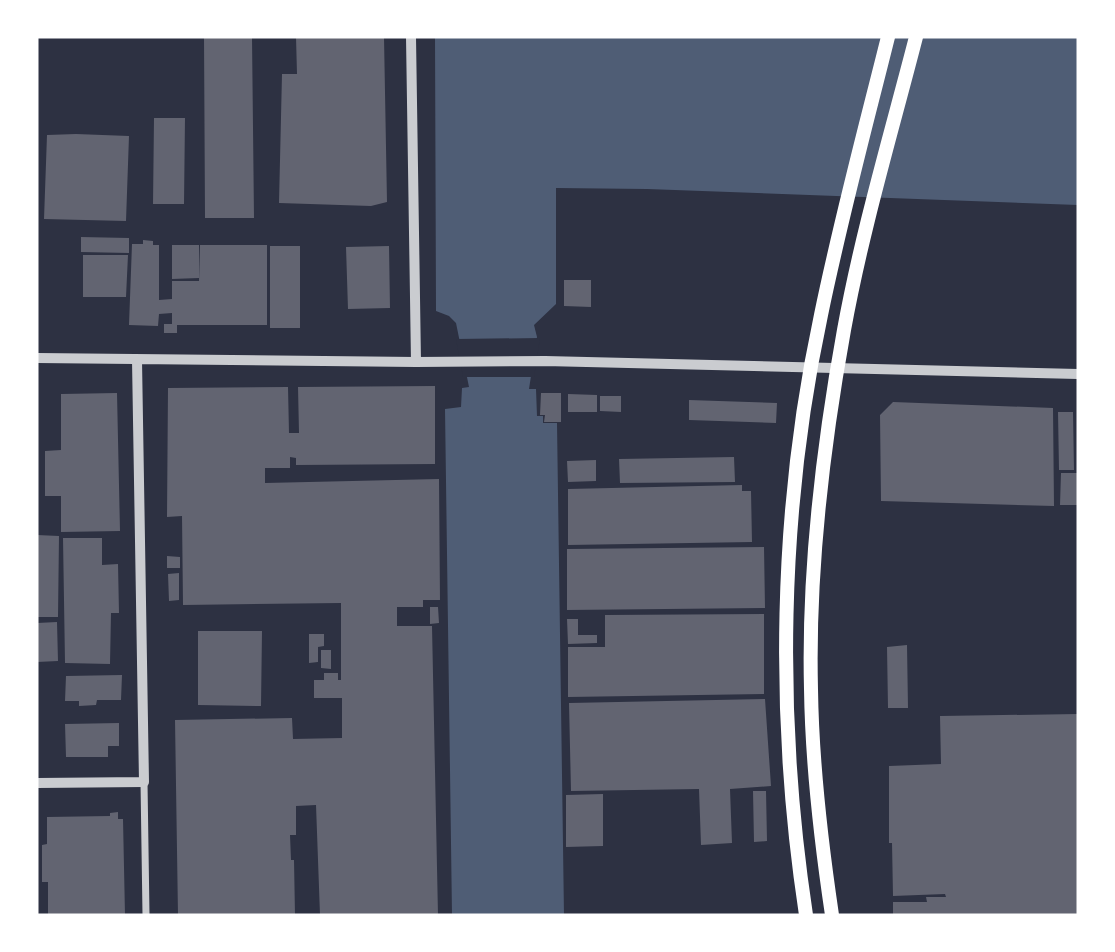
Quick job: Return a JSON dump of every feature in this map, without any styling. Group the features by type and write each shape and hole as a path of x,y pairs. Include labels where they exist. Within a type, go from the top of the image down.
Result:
{"highway":[{"path":"806,915 790,770 786,679 792,501 820,316 888,37"},
{"path":"832,915 816,779 811,688 819,505 844,329 862,247 916,37"}],"street":[{"path":"411,37 416,362"},
{"path":"37,358 545,361 1078,374"},
{"path":"138,360 145,915"},
{"path":"37,783 144,782"}],"water":[{"path":"435,37 1078,37 1078,205 556,188 556,304 534,325 537,337 529,389 536,389 537,416 543,416 543,423 557,423 564,915 452,915 445,409 461,407 462,388 469,387 456,323 449,316 436,311"}],"pier":[{"path":"540,338 534,377 463,377 456,339"}],"building":[{"path":"204,37 252,37 254,218 205,218"},
{"path":"296,37 384,37 387,202 371,206 279,203 282,74 297,74"},
{"path":"154,118 185,118 184,204 153,204"},
{"path":"47,135 129,136 126,221 44,219"},
{"path":"81,237 129,238 129,253 81,252"},
{"path":"143,240 159,245 159,300 172,299 172,281 199,281 200,245 267,245 267,325 177,325 177,333 164,333 164,324 172,324 172,313 159,314 158,326 129,325 132,244 143,244"},
{"path":"172,245 199,245 199,278 172,279"},
{"path":"270,246 300,246 300,328 270,328"},
{"path":"389,246 390,308 348,309 346,247"},
{"path":"83,255 128,255 126,297 83,297"},
{"path":"564,280 591,280 591,307 564,306"},
{"path":"435,386 435,464 296,465 296,458 290,457 290,468 265,468 265,483 439,479 440,600 423,600 423,607 397,607 397,626 432,626 438,915 320,915 316,805 296,806 296,835 290,835 291,860 294,860 295,915 178,915 175,720 292,718 293,739 342,738 342,698 314,698 314,680 324,680 324,673 338,673 338,680 341,680 341,603 183,605 182,516 167,517 168,388 288,387 289,433 299,433 298,387"},
{"path":"117,393 120,531 61,532 61,496 45,496 45,451 61,450 61,394"},
{"path":"541,393 561,393 561,422 544,422 545,415 540,415"},
{"path":"568,394 597,395 597,412 568,412"},
{"path":"600,396 621,396 621,412 600,411"},
{"path":"689,400 777,403 776,423 689,420"},
{"path":"893,402 1053,408 1054,506 881,501 880,415"},
{"path":"1058,412 1073,412 1074,470 1059,470"},
{"path":"734,457 735,482 620,483 619,459"},
{"path":"596,460 596,481 568,482 567,461"},
{"path":"1061,473 1078,473 1078,505 1060,505"},
{"path":"742,485 742,491 751,491 752,542 568,545 568,489"},
{"path":"37,535 59,536 58,617 37,617"},
{"path":"63,538 102,538 102,565 118,564 119,613 111,613 110,664 65,663"},
{"path":"764,547 765,608 567,610 567,549"},
{"path":"167,556 180,557 180,568 167,568"},
{"path":"179,573 179,600 169,601 168,574"},
{"path":"430,607 438,607 439,623 430,624"},
{"path":"764,614 764,694 568,697 568,647 605,647 605,615"},
{"path":"567,619 578,619 578,635 597,635 597,643 568,644"},
{"path":"57,622 58,661 37,662 37,623"},
{"path":"198,631 262,631 261,706 198,705"},
{"path":"309,634 324,634 324,646 318,647 318,662 309,663"},
{"path":"907,645 908,708 888,708 887,647"},
{"path":"321,650 331,650 331,669 321,668"},
{"path":"122,675 121,700 97,700 96,705 79,706 79,701 65,701 66,676"},
{"path":"765,699 771,786 730,789 732,843 701,845 699,789 571,791 569,703"},
{"path":"1078,714 1078,915 893,915 893,902 927,902 926,897 946,897 945,894 893,896 892,843 889,843 889,766 941,764 940,716"},
{"path":"119,723 119,746 108,746 108,757 66,757 65,724"},
{"path":"753,791 766,791 767,841 754,842"},
{"path":"603,794 603,846 566,847 566,795"},
{"path":"118,812 118,819 123,819 125,915 48,915 48,882 42,882 42,845 47,844 47,817 110,816 110,813"}]}
